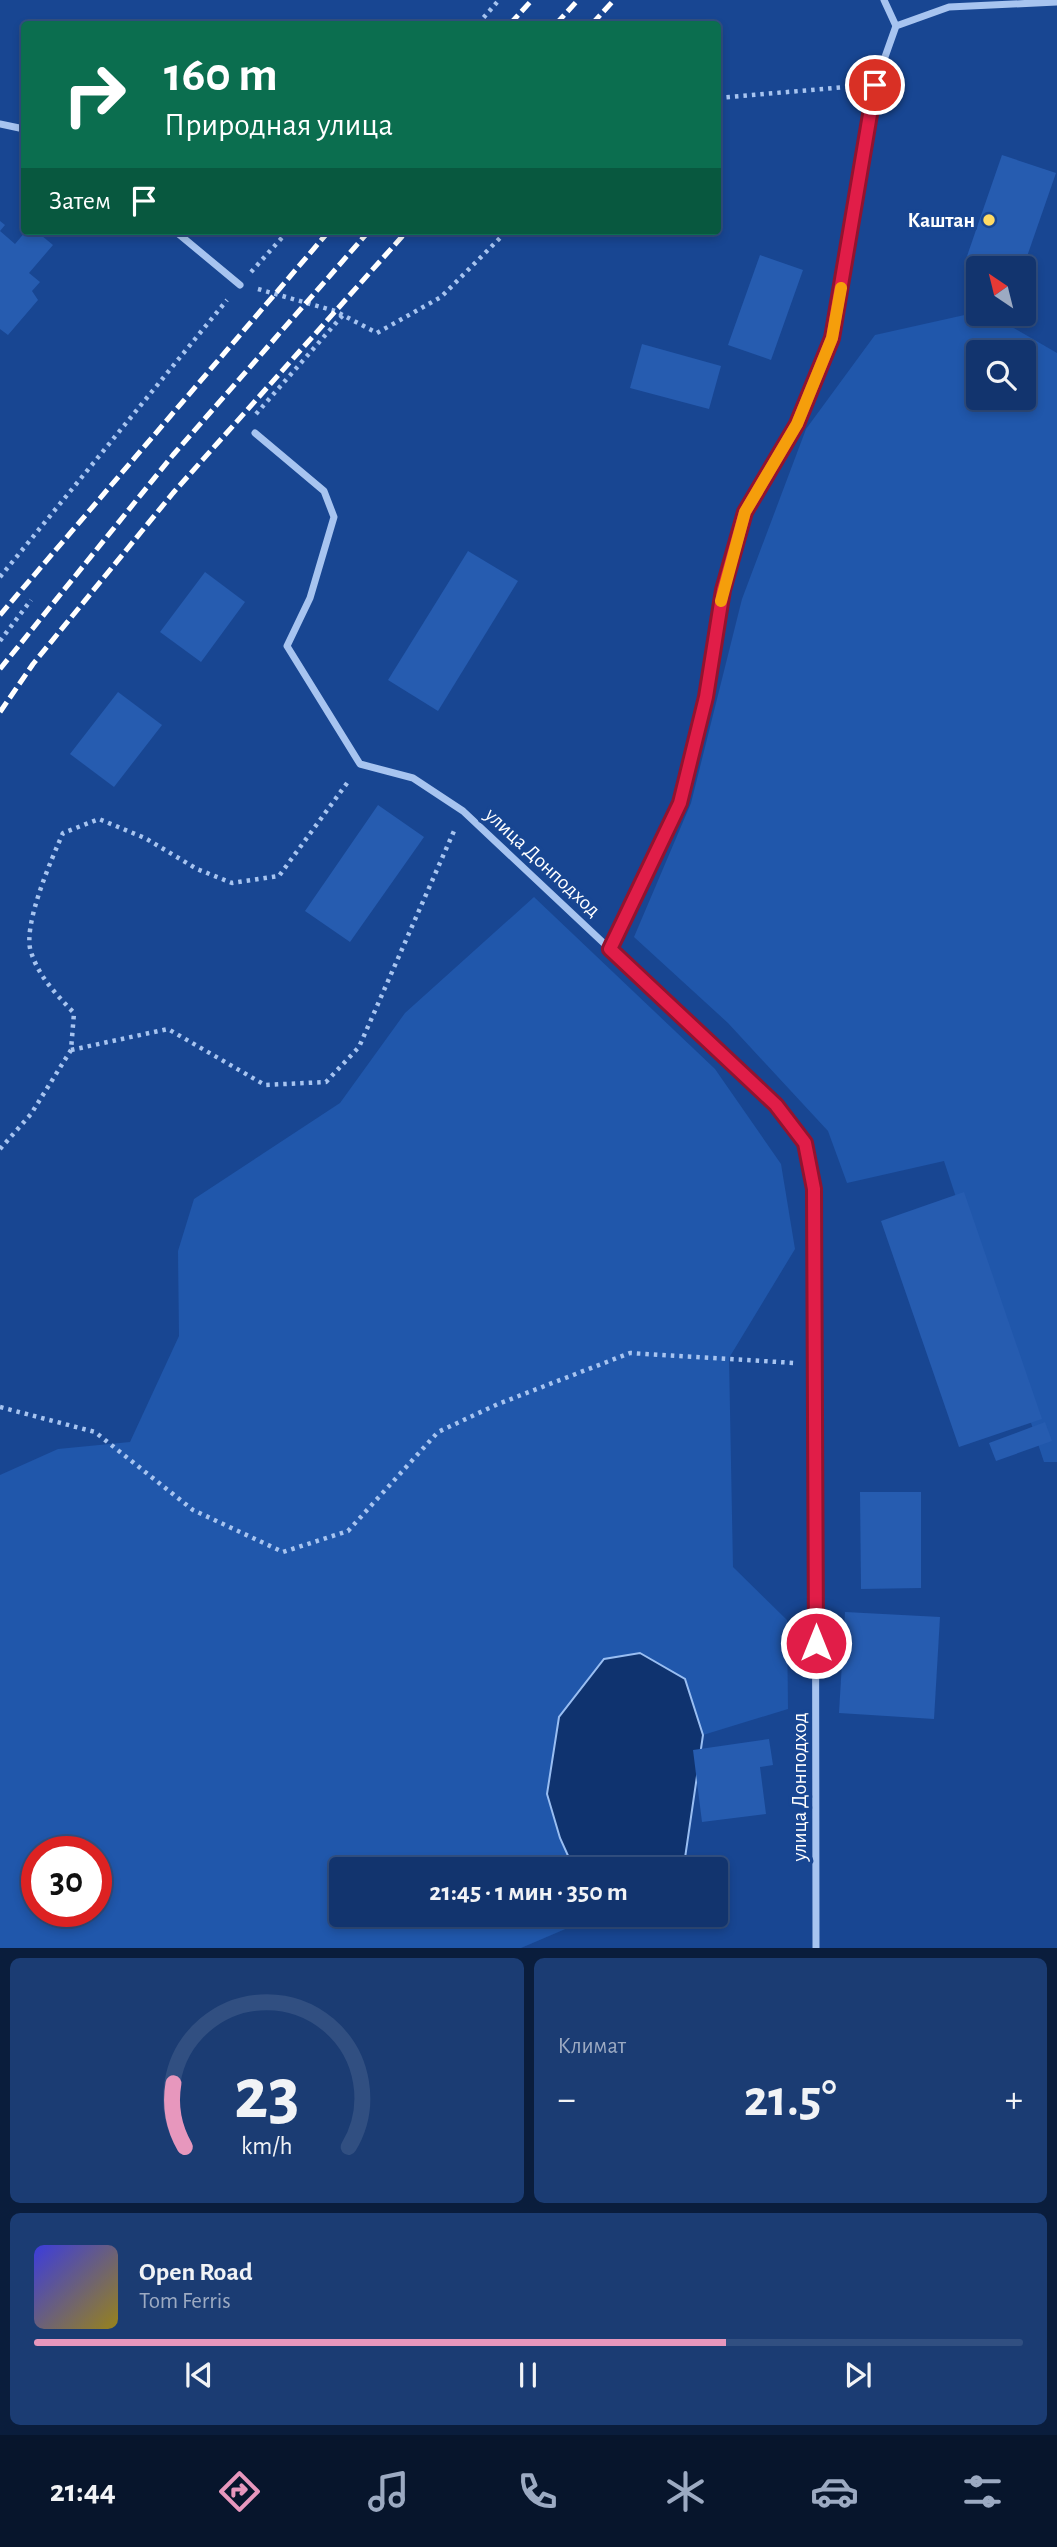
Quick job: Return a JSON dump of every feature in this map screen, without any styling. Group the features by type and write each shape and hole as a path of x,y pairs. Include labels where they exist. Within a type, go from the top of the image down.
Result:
{"street":[{"path":"610,949 680,803 706,697 723,590 745,512 797,424 832,338 875,85 896,26 884,0"},
{"path":"896,26 949,7 1057,2"},
{"path":"0,124 21,128"},
{"path":"180,235 240,285"},
{"path":"255,433 324,491 334,517 310,598 287,646 360,764"},
{"name":"улица Донподход","path":"360,764 413,778 463,811 776,1105 805,1143 814,1189 816,1948"}],"path":[{"path":"481,21 499,0"},
{"path":"721,97 875,85"},
{"path":"0,577 240,285 284,235"},
{"path":"240,285 275,292 343,315 377,333 441,298 504,235"},
{"path":"255,433 247,424 343,315"},
{"path":"0,641 31,600"},
{"path":"0,1149 31,1114 71,1050 74,1013 46,983 29,949 38,890 63,833 99,819 145,838 197,869 232,883 279,876 360,764"},
{"path":"71,1050 168,1029 265,1085 326,1082 359,1047 463,811"},
{"path":"0,1408 95,1432 193,1510 283,1552 348,1531 438,1432 498,1404 630,1353 815,1364"}],"shaded area":[{"path":"966,315 966,326 1010,326 1035,340 966,340 966,410 1036,410 1036,341 1057,353 1057,1462 1044,1462 944,1161 847,1183 828,1131 728,1023 634,937 691,803 742,599 806,429 875,335"},
{"path":"534,897 715,1069 781,1164 795,1249 729,1358 733,1567 787,1620 788,1709 703,1735 685,1679 560,1838 569,1857 329,1857 329,1927 570,1927 521,1948 0,1948 0,1475 58,1449 130,1442 179,1336 178,1251 194,1199 340,1103 405,1013"},
{"path":"640,1653 685,1679 703,1735 685,1857 569,1857 560,1838 547,1794 559,1717 604,1659"}],"building":[{"path":"1002,155 1056,173 1027,256 967,256"},
{"path":"0,231 15,244 23,235 41,235 53,245 29,273 40,282 32,291 38,300 8,335 0,329"},
{"path":"760,255 803,270 771,360 728,345"},
{"path":"642,344 721,366 709,409 630,388"},
{"path":"468,551 518,581 438,711 388,680"},
{"path":"205,572 245,602 201,662 160,632"},
{"path":"118,692 162,725 114,787 70,754"},
{"path":"378,805 424,837 350,942 305,911"},
{"path":"964,1192 1042,1419 959,1447 881,1221"},
{"path":"1045,1422 1052,1441 996,1461 989,1443"},
{"path":"860,1492 921,1492 921,1588 861,1589"},
{"path":"845,1612 940,1617 934,1719 839,1713"},
{"path":"769,1739 773,1765 760,1767 766,1814 702,1822 693,1750"}],"railway":[{"path":"513,21 532,0"},
{"path":"559,21 578,0"},
{"path":"595,21 614,0"},
{"path":"0,615 326,235"},
{"path":"0,669 173,455 366,235"},
{"path":"0,712 33,664 173,493 403,235"}],"slow traffic":[{"path":"721,601 745,512 797,424 832,338 841,288"}],"place":[{"name":"Каштан","path":"989,220"}],"route":[{"path":"816,1643 814,1189 805,1143 776,1105 610,949 680,803 706,697 723,590 745,512 797,424 832,338 875,85"}]}
